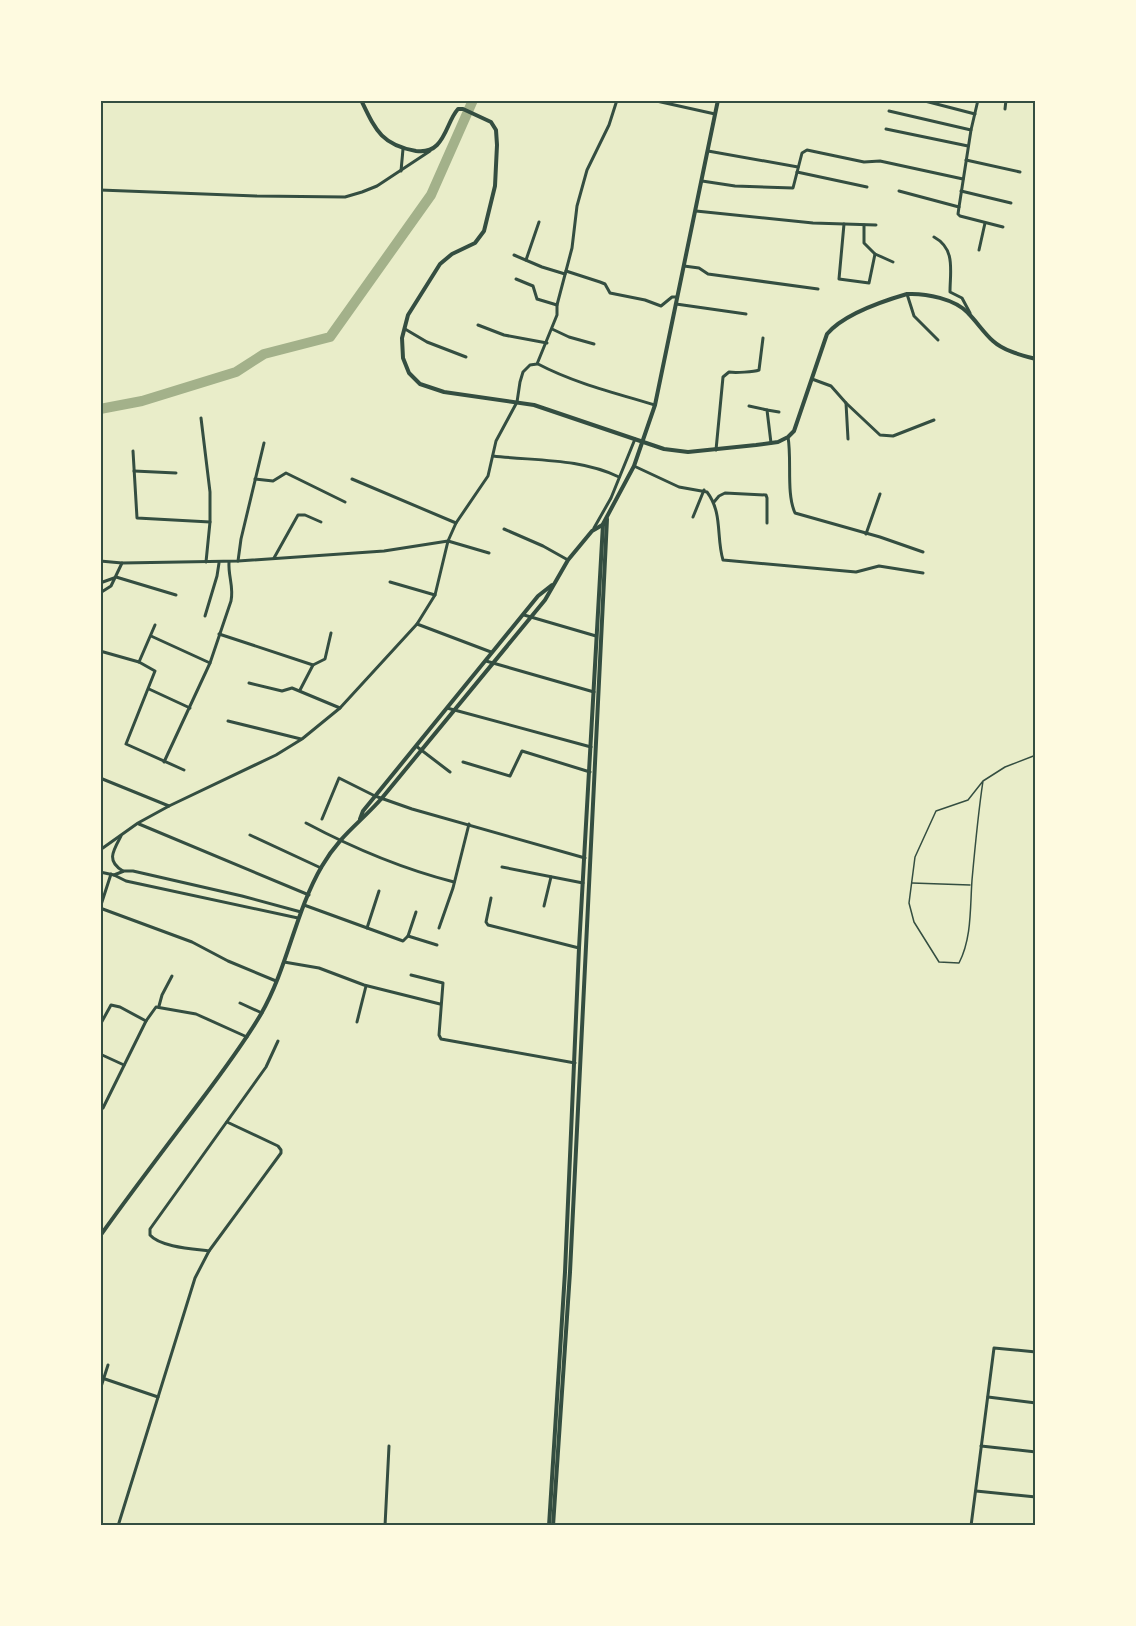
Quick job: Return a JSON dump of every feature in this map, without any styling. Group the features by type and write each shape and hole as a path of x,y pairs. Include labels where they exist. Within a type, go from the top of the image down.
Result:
{"street":[{"path":"361,100 374,127 385,140 403,149 431,150"},
{"path":"537,364 557,315 557,306 572,248 577,206 587,170 609,125 617,100"},
{"path":"652,100 715,114"},
{"path":"551,1526 579,948 605,524 634,466 655,405 718,100"},
{"path":"921,100 975,114"},
{"path":"978,100 968,146 958,214 1003,227"},
{"path":"1005,109 1006,100"},
{"path":"100,190 345,197 377,186 431,150 439,143 456,111 463,109 490,122 496,130 495,186 484,231 475,243 452,254 440,264 428,279 408,315 402,338 403,358 409,373 424,386 444,392 534,405 664,449 688,452 716,450 771,443 788,437 798,423 827,334 862,311 908,294 915,293 950,301 966,310 993,342 1010,351 1035,359"},
{"path":"889,111 971,130"},
{"path":"885,129 968,146"},
{"path":"401,171 403,149"},
{"path":"702,181 735,186 790,189 795,185 802,153 810,150 864,162 880,161 963,179"},
{"path":"708,151 798,168"},
{"path":"966,160 1020,172"},
{"path":"797,172 867,187"},
{"path":"899,191 959,207"},
{"path":"961,191 1011,203"},
{"path":"696,211 876,225"},
{"path":"526,260 539,222"},
{"path":"979,250 985,223"},
{"path":"844,224 838,279 869,283 875,254"},
{"path":"864,225 864,243 875,254 892,262"},
{"path":"934,237 945,245 950,255 950,292 962,298 970,315"},
{"path":"514,255 542,267 600,282 605,284 610,293 617,296 645,300 661,306 672,297 677,297"},
{"path":"684,266 699,268 708,274 818,289"},
{"path":"516,279 532,286 537,299 557,306"},
{"path":"908,294 912,314 938,340"},
{"path":"676,304 746,314"},
{"path":"478,325 504,335 547,343"},
{"path":"404,329 427,342 466,357"},
{"path":"552,329 568,337 594,344"},
{"path":"716,450 723,377 729,372 739,374 759,370 763,338"},
{"path":"100,850 169,806 276,755 302,739 340,708 417,624 435,595 448,541 456,523 488,476 496,441 517,402 520,382 530,365 537,364 585,383 655,405"},
{"path":"812,379 831,386 880,435 886,437 910,431 934,420"},
{"path":"846,403 848,440"},
{"path":"749,406 779,412"},
{"path":"767,410 771,443"},
{"path":"201,418 210,492 206,562"},
{"path":"788,437 794,512 923,552"},
{"path":"100,1236 248,1037 277,981 298,918 321,868 339,840 382,798 545,600 568,560 593,530 611,498 635,439"},
{"path":"238,561 264,443"},
{"path":"133,451 137,518 210,522"},
{"path":"493,456 581,465 619,477"},
{"path":"634,466 679,487 704,490 714,502 721,532 723,560 860,572 879,566 923,573"},
{"path":"134,471 176,473"},
{"path":"255,479 273,481 286,473 345,502"},
{"path":"352,479 456,523"},
{"path":"693,517 704,490"},
{"path":"714,502 725,493 766,495 767,523"},
{"path":"866,534 880,494"},
{"path":"274,558 298,515 305,515 321,522"},
{"path":"593,530 605,524"},
{"path":"551,1526 570,1272 605,524"},
{"path":"504,529 568,560"},
{"path":"100,561 122,563 229,562 384,550 448,541 489,552"},
{"path":"205,616 219,562"},
{"path":"164,762 210,663 233,591 229,580 229,562"},
{"path":"100,593 111,585 122,563"},
{"path":"100,583 116,577 176,594"},
{"path":"390,582 435,595"},
{"path":"360,819 363,811 538,596 553,584"},
{"path":"524,615 598,637"},
{"path":"417,624 492,653"},
{"path":"139,662 155,625"},
{"path":"300,691 313,665 325,659 331,633"},
{"path":"219,634 313,665"},
{"path":"151,636 210,663"},
{"path":"100,651 139,662 155,671 126,744 184,770"},
{"path":"486,660 594,692"},
{"path":"249,683 282,691 292,688 340,708"},
{"path":"149,689 190,708"},
{"path":"447,708 591,747"},
{"path":"228,721 302,739"},
{"path":"417,746 450,772"},
{"path":"463,762 510,776 522,751 590,772"},
{"path":"100,778 169,806"},
{"path":"322,819 339,778 375,796 411,809 585,858"},
{"path":"306,823 339,840 430,876 454,882"},
{"path":"138,824 309,895"},
{"path":"439,928 469,824"},
{"path":"122,835 113,852 112,860 124,871"},
{"path":"250,835 321,868"},
{"path":"502,867 583,883"},
{"path":"112,874 133,871 301,912"},
{"path":"100,872 112,874 126,881 298,918"},
{"path":"112,874 100,908 192,942 228,962 277,981"},
{"path":"544,906 551,877"},
{"path":"367,928 379,891"},
{"path":"491,898 486,922 488,925 579,948"},
{"path":"304,905 403,941 408,936 416,912"},
{"path":"408,936 437,945"},
{"path":"284,962 319,968 366,986 440,1004"},
{"path":"411,975 443,983 440,1004 439,1035 441,1039 575,1063"},
{"path":"103,1108 146,1021 154,1009 159,1006 172,976"},
{"path":"357,1022 366,986"},
{"path":"240,1003 262,1013"},
{"path":"100,1024 111,1005 127,1010 146,1021"},
{"path":"159,1006 196,1014 248,1037"},
{"path":"209,1251 164,1244 153,1239 150,1229 266,1067 279,1041"},
{"path":"100,1054 124,1065"},
{"path":"118,1526 192,1287 209,1251 281,1150 278,1146 226,1122"},
{"path":"971,1526 994,1348 1035,1352"},
{"path":"100,1390 108,1365"},
{"path":"105,1379 158,1397"},
{"path":"988,1397 1035,1403"},
{"path":"385,1526 389,1446"},
{"path":"981,1446 1035,1452"},
{"path":"976,1491 1035,1497"}],"lane":[{"path":"983,781 971,916 963,954 958,963 939,962 930,951 914,922 910,909 911,883 917,850 936,811 970,799 983,781 1005,767 1035,755"},
{"path":"911,883 972,885"}],"waterway":[{"path":"100,409 142,401 236,372 264,354 330,337 431,195 473,100"}]}
